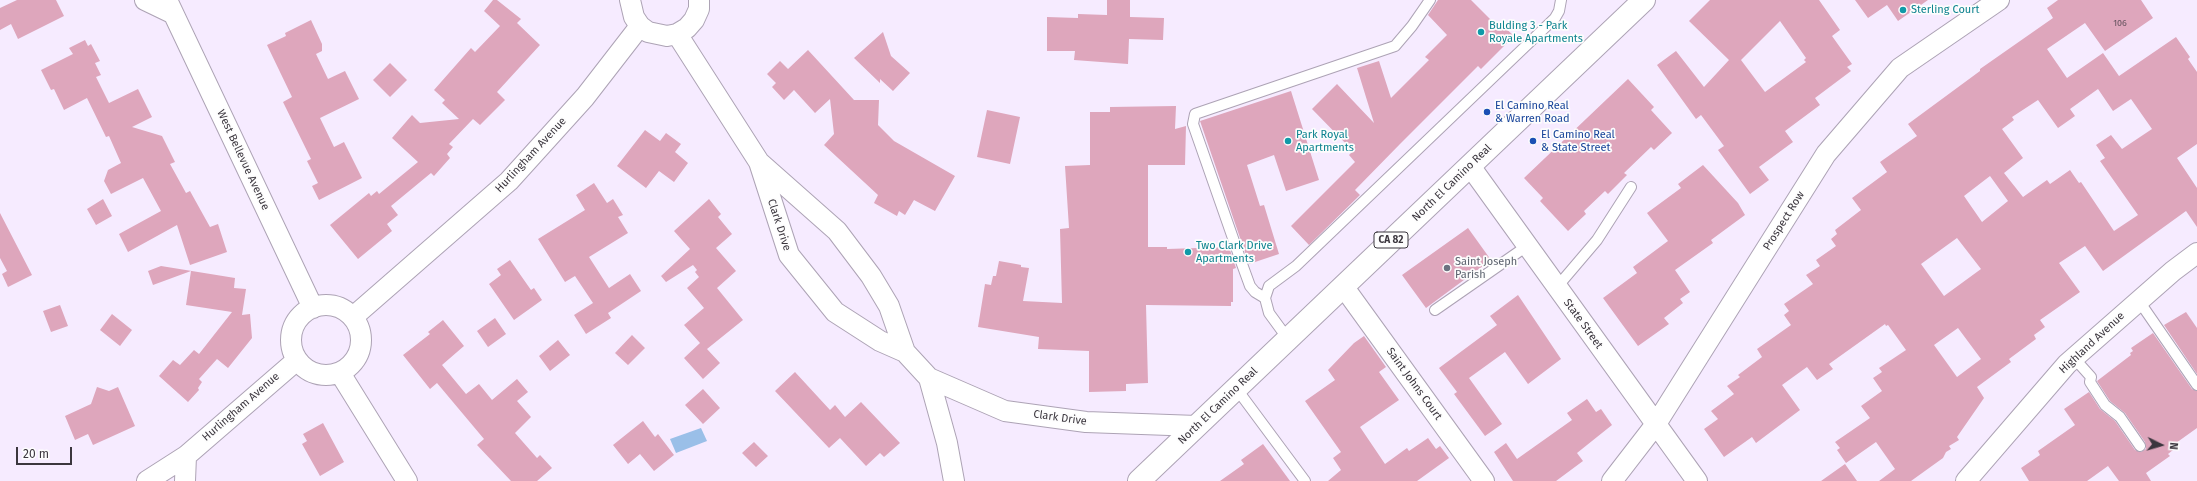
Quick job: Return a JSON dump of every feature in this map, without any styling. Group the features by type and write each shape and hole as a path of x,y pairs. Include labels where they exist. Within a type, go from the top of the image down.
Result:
{"main road":[{"name":"North El Camino Real","path":"1139,481 1644,0"}],"street":[{"name":"West Bellevue Avenue","path":"145,0 169,6 313,308"},
{"path":"630,0 634,17 640,26 657,35 677,34 687,28 694,20 699,9 699,0"},
{"name":"Prospect Row","path":"1612,481 1656,424 1826,154 1900,68 1999,0"},
{"name":"Hurlingham Avenue","path":"353,317 509,181 585,97 640,26"},
{"name":"Clark Drive","path":"677,34 759,162 789,255 835,312 880,341 905,352"},
{"name":"Clark Drive","path":"759,162 837,231 872,276 889,306 905,352 929,378 1005,411 1086,422 1197,426"},
{"name":"State Street","path":"1470,166 1697,481"},
{"name":"Highland Avenue","path":"1966,481 2074,358 2197,252"},
{"name":"Saint Johns Court","path":"1343,286 1484,481"},
{"path":"334,306 344,310 353,317 358,326 361,337 360,348 356,359 349,367 340,373 328,375 316,374 305,368 297,360 293,350 293,330 304,313 313,308 334,306"},
{"name":"Hurlingham Avenue","path":"147,481 186,456 297,360"},
{"path":"340,373 407,481"},
{"name":"Clark Drive","path":"929,378 947,443 954,481"},
{"path":"185,481 186,456"}],"lane":[{"path":"1265,298 1250,286 1193,124 1195,114 1395,46 1412,26 1430,0"},
{"path":"1288,339 1269,313 1265,298 1269,286 1296,266 1555,18 1560,11 1562,0"},
{"path":"1557,287 1597,240 1631,187"},
{"path":"1435,310 1527,246"},
{"path":"2139,301 2197,385"},
{"path":"2074,358 2090,377 2090,382 2105,405 2120,417 2140,446"},
{"path":"1236,388 1305,481"}],"water":[{"path":"701,428 707,441 676,453 670,439"}],"building":[{"path":"17,0 56,0 64,16 18,39 11,24 0,30 0,8"},
{"path":"493,0 497,0 521,19 517,23 540,45 497,92 505,100 480,125 473,119 449,144 453,147 447,154 450,158 434,176 431,173 391,206 398,215 387,224 392,231 358,259 330,225 369,193 371,196 377,191 379,194 418,162 392,138 412,115 420,123 459,119 442,103 445,100 434,90 471,48 475,52 500,26 484,11"},
{"path":"1107,0 1130,0 1130,17 1164,18 1163,40 1129,39 1128,64 1074,60 1075,51 1047,51 1047,17 1078,18 1078,14 1107,15"},
{"path":"1438,0 1471,0 1499,28 1502,25 1514,36 1481,69 1478,66 1400,144 1355,190 1360,195 1309,245 1291,226 1355,162 1349,155 1353,151 1312,109 1337,84 1374,123 1357,68 1379,61 1391,98 1429,60 1425,57 1447,35 1428,15"},
{"path":"1710,0 1819,0 1840,30 1832,36 1852,64 1847,67 1851,71 1815,98 1820,105 1785,131 1793,142 1759,167 1769,180 1750,194 1718,150 1724,146 1701,115 1696,119 1657,65 1676,51 1704,87 1729,60 1689,21","holes":["1780,21 1806,58 1804,60 1806,62 1765,92 1741,60"]},
{"name":"Sterling Court","path":"1855,0 1928,0 1898,21 1887,5 1868,18"},
{"path":"2058,0 2141,0 2153,18 2105,51 2085,23 2047,49 2067,78 2103,53 2119,76 2176,37 2190,57 2188,59 2197,72 2197,144 2177,158 2197,188 2197,227 2186,211 2103,271 2085,246 2059,263 2080,292 2040,320 2045,327 2034,335 2036,339 2009,359 2011,362 1977,387 1984,398 1957,437 1959,440 1949,446 1951,449 1946,452 1943,458 1911,481 1879,481 1895,469 1876,442 1846,463 1837,450 1840,448 1835,442 1870,418 1861,406 1882,391 1873,378 1882,372 1879,368 1906,350 1888,325 1886,326 1885,324 1829,364 1833,369 1817,380 1807,367 1782,385 1800,410 1756,443 1752,437 1724,457 1704,429 1718,419 1711,411 1734,394 1727,386 1740,377 1738,375 1762,357 1757,349 1791,325 1784,315 1789,311 1784,304 1813,284 1806,275 1820,266 1816,260 1836,246 1831,239 1837,234 1835,230 1861,210 1852,198 1887,172 1880,162 1917,136 1908,124 1980,71 1980,69 2053,18 2047,8","holes":["2098,89 2113,111 2131,99 2152,129 2122,149 2111,135 2096,145 2105,158 2100,161 2138,215 2114,231 2081,182 2079,183 2070,170 2050,184 2047,180 2023,197 2004,173 2023,158 2002,129 2014,120 2012,117 2038,100 2058,128 2075,116 2070,109","1990,176 2008,201 1982,222 1964,196","1957,238 1981,269 1944,296 1921,264","1958,328 1981,359 1957,377 1934,345"]},
{"path":"311,20 322,44 322,51 316,54 328,79 345,71 359,99 320,118 334,147 344,142 362,178 319,200 312,186 318,183 307,161 311,159 283,102 292,97 267,45 286,36 285,33"},
{"path":"883,32 891,56 910,73 893,91 880,79 880,83 854,58"},
{"path":"85,40 88,46 91,44 100,61 95,63 101,75 96,77 109,103 138,89 152,117 132,127 162,136 175,162 170,164 186,193 190,191 210,227 218,224 227,252 190,265 177,225 128,252 119,234 161,211 143,178 111,194 104,181 108,170 121,163 109,136 106,137 87,98 64,110 54,89 51,90 41,70 73,54 69,48"},
{"path":"808,50 854,100 879,100 878,125 894,141 955,176 935,211 914,200 905,215 899,211 897,216 874,203 878,195 824,145 834,134 830,99 815,113 794,90 784,100 772,87 776,83 767,74 780,61 788,69"},
{"path":"390,63 407,80 390,97 373,80"},
{"path":"1628,79 1654,107 1651,110 1672,133 1654,150 1651,147 1624,173 1627,175 1608,194 1605,191 1584,211 1586,214 1568,231 1540,201 1543,198 1524,178"},
{"path":"1291,91 1319,180 1286,191 1274,155 1247,165 1260,206 1264,205 1279,254 1249,264 1200,121"},
{"name":"Two Clark Drive Apartments","path":"1176,106 1175,129 1186,126 1185,165 1148,165 1148,247 1167,247 1167,249 1229,247 1236,268 1233,269 1233,302 1231,302 1231,306 1146,305 1148,383 1126,384 1126,391 1089,392 1089,351 1038,349 1039,337 978,327 985,284 991,285 993,276 996,276 999,261 1021,265 1021,267 1029,268 1023,301 1062,303 1060,229 1069,228 1065,166 1090,165 1090,112 1110,112 1110,107"},
{"path":"987,110 1020,117 1010,164 977,157"},
{"path":"645,130 660,141 666,133 681,144 675,152 688,163 674,182 659,171 646,188 617,166"},
{"path":"1703,165 1738,203 1745,215 1711,240 1713,243 1675,270 1690,292 1680,299 1683,303 1664,318 1669,324 1638,346 1603,298 1637,273 1633,267 1668,241 1647,213 1681,188 1678,184"},
{"path":"594,183 607,203 613,199 623,215 618,217 628,233 589,257 609,288 630,274 641,291 608,313 611,318 586,334 574,315 593,303 575,276 565,282 538,239 585,210 576,195"},
{"path":"103,199 112,216 96,225 87,209"},
{"path":"709,199 721,214 718,217 732,234 716,248 736,271 717,288 743,320 707,349 720,363 703,379 684,358 700,343 684,325 704,308 687,288 699,277 695,272 697,270 693,265 666,282 661,276 690,249 674,231"},
{"path":"0,213 32,275 8,287 2,274 7,271 0,258"},
{"name":"Saint Joseph Parish","path":"1468,228 1491,260 1426,308 1402,275"},
{"path":"510,260 531,290 534,288 542,300 514,320 489,284 501,275 497,269"},
{"path":"161,266 235,278 234,288 246,289 242,315 250,314 252,338 228,368 217,359 199,379 202,382 198,388 199,390 188,402 159,376 173,360 180,365 194,350 199,354 232,312 186,305 191,271 153,285 148,271"},
{"path":"1518,295 1561,359 1528,384 1505,352 1469,378 1502,424 1485,436 1454,394 1457,392 1439,368 1497,325 1490,316"},
{"path":"60,305 68,326 51,332 43,311"},
{"path":"2186,312 2197,328 2197,374 2164,325"},
{"path":"112,314 132,330 120,346 100,330"},
{"path":"495,318 506,334 488,347 477,331"},
{"path":"443,320 464,346 442,365 466,394 479,384 492,400 517,379 528,392 517,401 531,417 515,433 537,458 540,455 552,468 537,481 511,481 477,445 484,439 437,383 430,389 403,355 430,334 428,332"},
{"path":"2153,333 2192,389 2197,391 2197,428 2176,443 2178,446 2168,454 2170,456 2146,473 2151,481 2119,481 2108,466 2087,481 2029,481 2021,468 2040,455 2038,451 2075,425 2064,409 2089,392 2100,409 2115,421 2135,450 2141,452 2146,449 2145,442 2125,413 2110,401 2097,381 2131,355 2130,353 2133,351 2131,348"},
{"path":"632,335 645,348 628,365 615,353"},
{"path":"1364,336 1386,367 1379,372 1399,400 1360,427 1385,464 1407,448 1409,451 1428,438 1436,449 1440,446 1449,458 1417,481 1328,481 1341,470 1333,458 1341,452 1305,401 1335,380 1328,370 1354,343"},
{"path":"558,340 570,355 550,371 539,356"},
{"path":"795,372 830,410 835,405 845,417 861,402 900,443 884,457 880,453 866,466 840,438 829,448 775,391"},
{"path":"97,387 109,391 118,387 135,426 93,445 88,434 75,440 65,416 91,404"},
{"path":"703,389 720,408 703,424 685,405"},
{"path":"1587,399 1596,412 1601,409 1612,425 1577,453 1583,461 1556,481 1513,481 1494,452 1506,443 1517,459 1572,420 1567,413"},
{"path":"643,421 655,437 658,434 674,455 654,471 640,454 628,464 613,445"},
{"path":"323,423 344,462 320,476 302,444 307,441 303,434"},
{"path":"754,442 768,456 756,467 742,453"},
{"path":"1263,444 1290,481 1220,481 1244,464 1241,460"},
{"path":"1845,464 1857,481 1821,481"}],"place":[{"name":"Sterling Court","path":"1903,10"},
{"name":"Bulding 3 - Park Royale Apartments","path":"1481,32"},
{"name":"El Camino Real & Warren Road","path":"1487,112"},
{"name":"Park Royal Apartments","path":"1288,141"},
{"name":"El Camino Real & State Street","path":"1533,141"},
{"name":"Two Clark Drive Apartments","path":"1188,252"},
{"name":"Saint Joseph Parish","path":"1447,268"}]}
